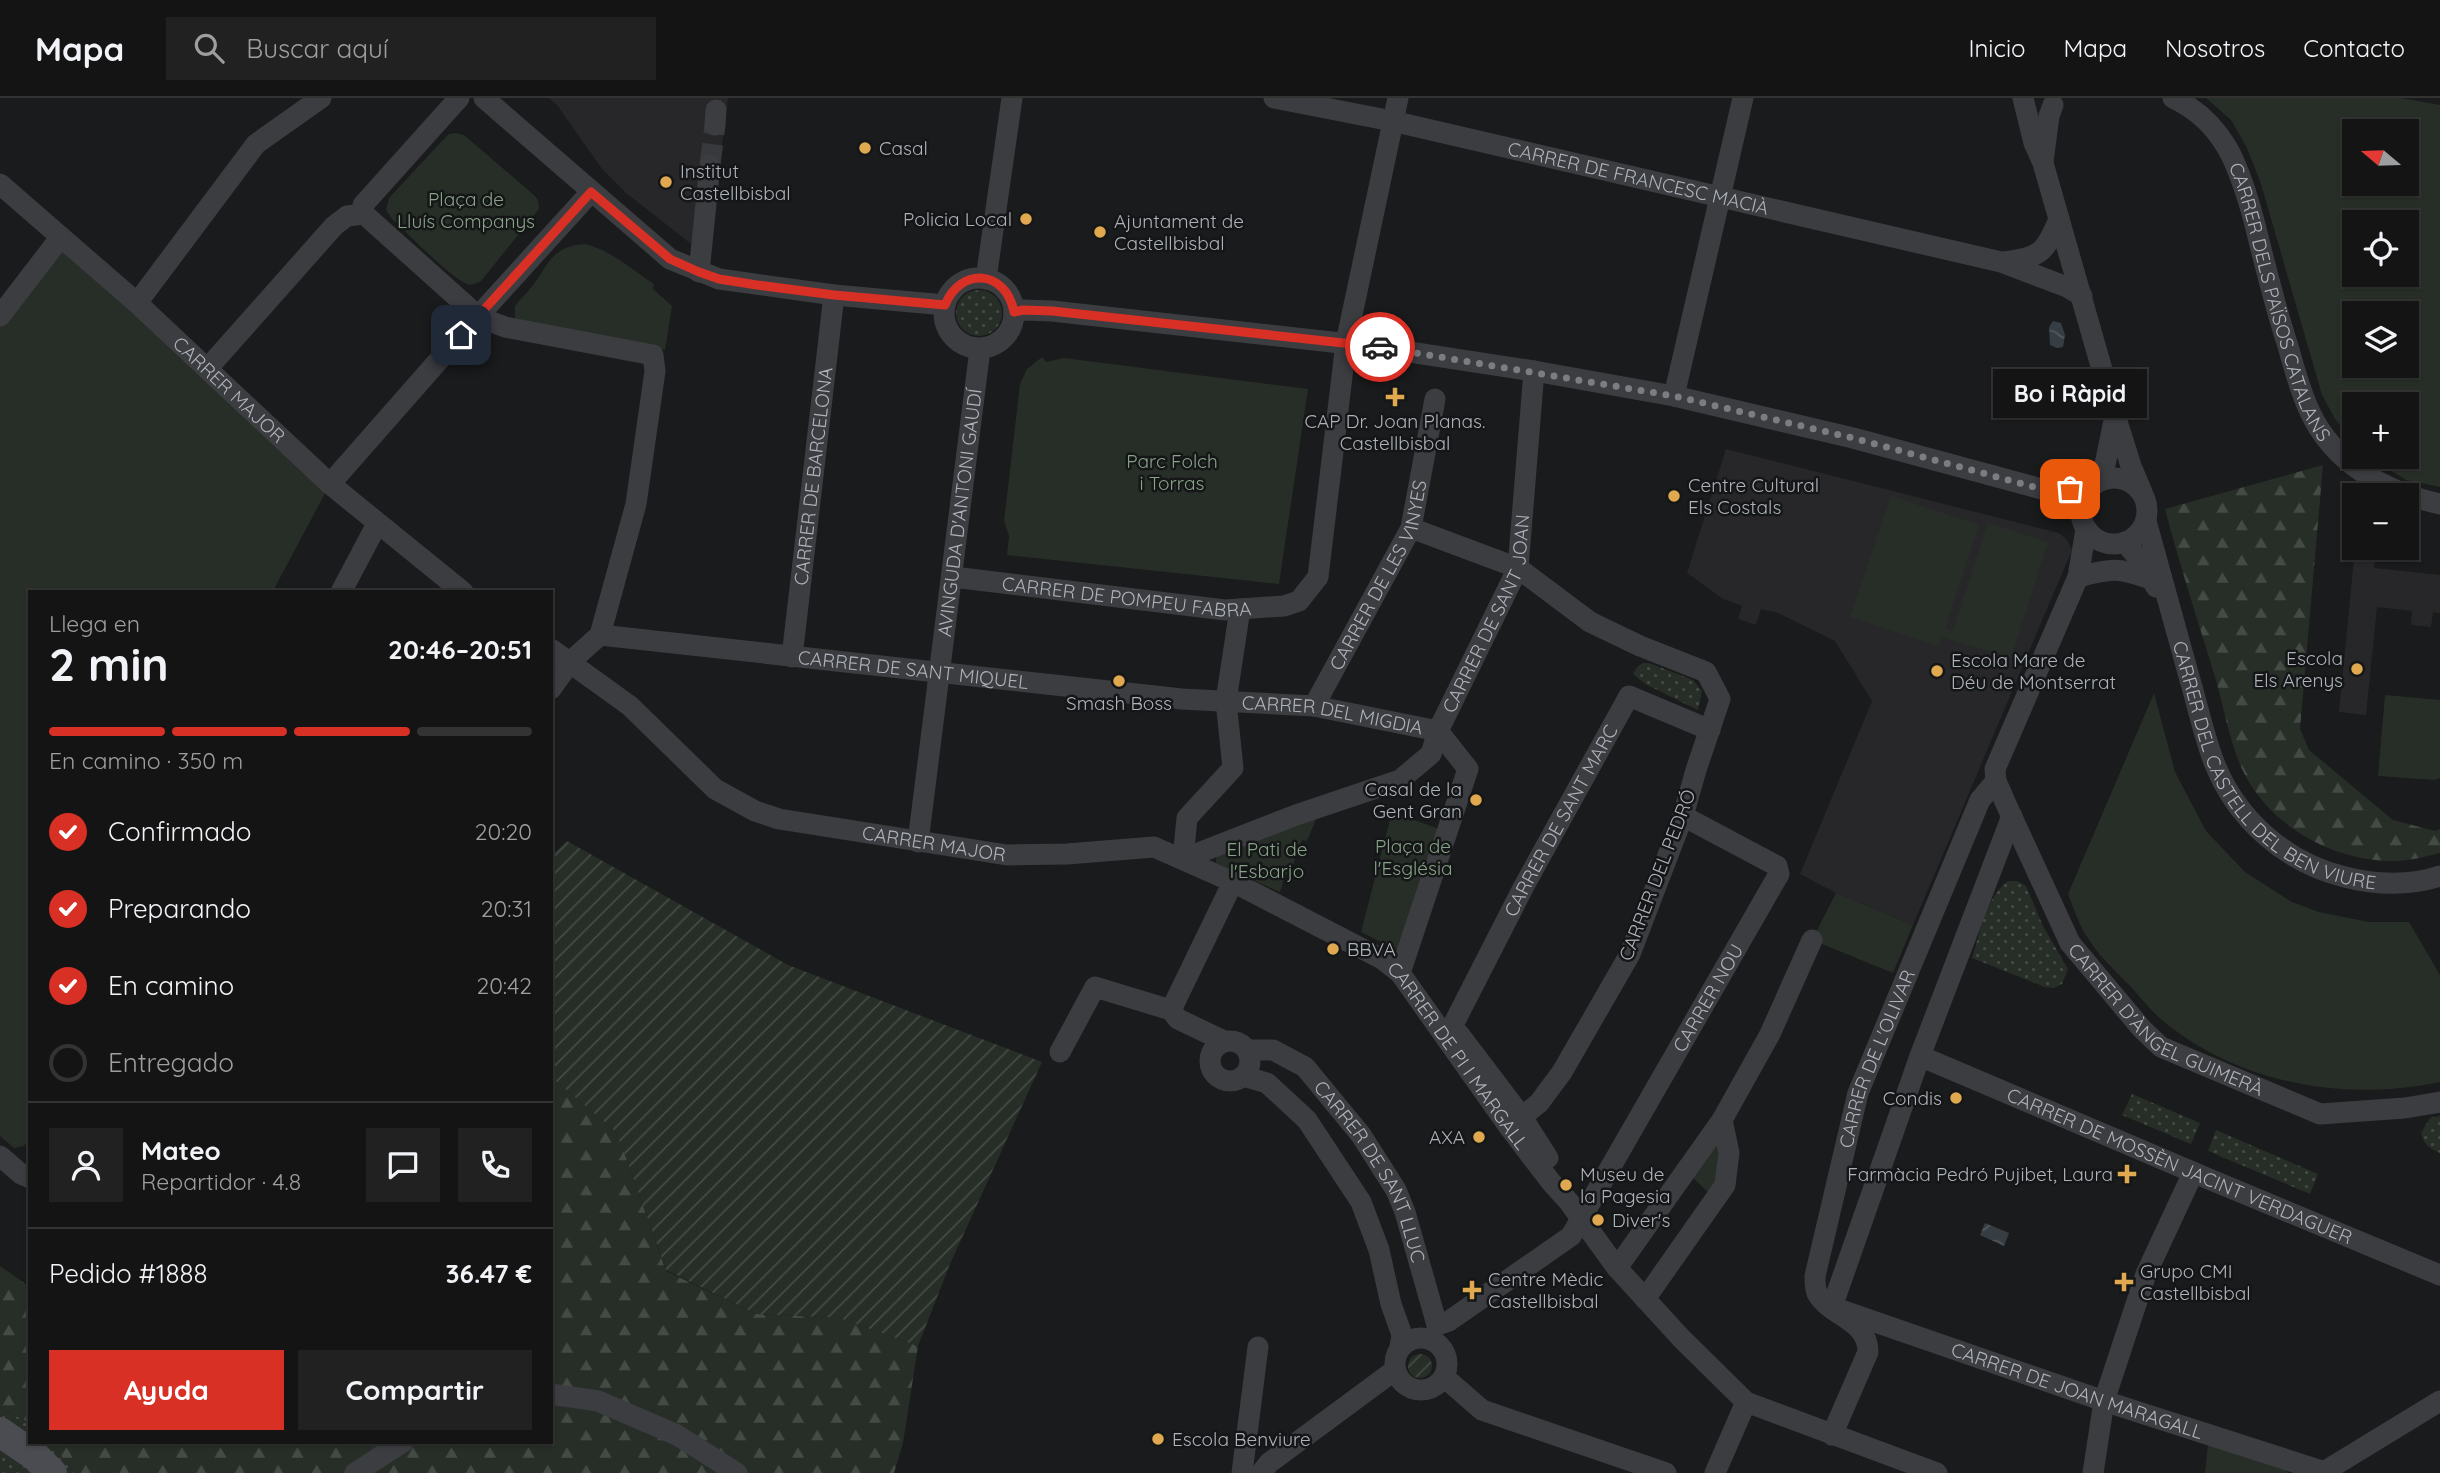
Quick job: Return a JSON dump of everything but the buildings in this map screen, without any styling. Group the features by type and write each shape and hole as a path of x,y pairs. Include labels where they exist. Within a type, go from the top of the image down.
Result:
{"street":[{"path":"137,303 257,144 321,98"},
{"path":"459,98 363,205 364,214 480,317 505,327 653,355 655,370 636,503 600,635 571,662 553,686"},
{"path":"484,98 670,259 719,279 834,295 945,305"},
{"path":"986,279 1012,98"},
{"name":"CARRER DE FRANCESC MACIÀ","path":"1274,98 1392,121 2001,262 2067,287 2082,296"},
{"path":"1346,343 1398,98"},
{"path":"1674,396 1743,98"},
{"path":"1014,312 1052,311 1346,343 1534,371 1674,396 1853,438 2049,491 2073,508 2095,538 2105,543 2120,543 2138,534 2146,521 2148,506 2131,466 2115,415 2023,98"},
{"path":"2023,98 2027,103 2040,108 2057,101"},
{"name":"CARRER DELS PAÏSOS CATALANS","path":"2173,98 2188,105 2204,118 2231,151 2248,199 2302,393 2320,431 2335,450 2367,476 2406,495 2440,504"},
{"path":"2043,163 2049,116 2057,101"},
{"path":"699,272 710,165"},
{"name":"CARRER MAJOR","path":"0,184 137,303 330,484 455,589"},
{"path":"330,484 461,335 480,317 522,266 591,192"},
{"path":"207,369 334,226 347,216 364,214"},
{"name":"CARRER DE FRANCESC MACIÀ","path":"2001,262 2031,258 2049,244 2059,219"},
{"path":"0,316 60,238"},
{"path":"986,279 1006,290 1012,300 1014,312 1009,333 991,347 980,349 960,343 952,336 946,326 945,305 956,287 965,281 986,279"},
{"name":"CARRER DE BARCELONA","path":"792,657 834,295"},
{"name":"CARRER DE POMPEU FABRA","path":"953,577 1225,610 1284,606 1299,601 1318,577 1346,343"},
{"name":"AVINGUDA D'ANTONI GAUDÍ","path":"918,842 980,349"},
{"name":"CARRER DE SANT JOAN","path":"1400,973 1468,769 1437,731 1518,568 1534,371"},
{"name":"CARRER DE LES VINYES","path":"1314,706 1411,528 1435,399"},
{"path":"2084,520 2083,498 2096,483 2115,415"},
{"path":"2049,491 2117,477 2131,481 2142,492"},
{"name":"CARRER DE L'OLIVAR","path":"1832,1435 1868,1352 1864,1333 1823,1300 1816,1290 1815,1276 1851,1118 1866,1071 1973,815 1980,800 1996,781 1997,761 2078,577 2084,520"},
{"name":"CARRER DEL CASTELL DEL BEN VIURE","path":"2146,521 2214,762 2238,806 2267,837 2299,860 2317,869 2360,881 2380,883 2409,882 2440,876"},
{"path":"342,590 377,524"},
{"name":"CARRER DEL PEDRÓ","path":"1411,528 1518,568 1590,622 1640,646 1706,672 1720,699 1683,816 1630,954 1562,1072 1539,1102 1522,1117"},
{"name":"CARRER DE L'OLIVAR","path":"2078,577 2105,550 2120,543"},
{"name":"CARRER DEL CASTELL DEL BEN VIURE","path":"2120,543 2152,580 2173,621"},
{"path":"2078,577 2114,569 2130,571 2152,580"},
{"path":"1240,609 1226,701 1233,768 1187,818 1183,859 1296,815 1400,780 1431,754 1437,731"},
{"name":"CARRER DE SANT MIQUEL","path":"600,635 1182,699 1226,701"},
{"name":"CARRER MAJOR","path":"553,650 630,706 715,789 736,802 779,819 1007,855 1154,848 1233,882 1355,944 1400,973"},
{"name":"CARRER DE SANT MARC","path":"1453,1025 1531,874 1629,695 1710,730"},
{"name":"CARRER DEL MIGDIA","path":"1226,701 1314,706 1437,731"},
{"name":"CARRER D'ÀNGEL GUIMERÀ","path":"1996,781 2070,943 2142,1029 2161,1047 2320,1114 2405,1108 2440,1102"},
{"path":"1973,815 1990,806 2009,810"},
{"name":"CARRER DE L'OLIVAR","path":"1832,1307 2009,810"},
{"name":"CARRER NOU","path":"1432,1332 1571,1236 1779,874 1777,866 1683,816"},
{"path":"1171,1010 1233,882"},
{"path":"1617,1268 1722,1120 1770,1034 1812,940"},
{"name":"CARRER DE PI I MARGALL","path":"1569,1202 1563,1182 1522,1117 1410,971 1400,973 1509,1127 1617,1268 1743,1410"},
{"path":"1060,1052 1095,987 1171,1010 1178,1019 1224,1041 1240,1043 1247,1050 1250,1059 1249,1068 1237,1080 1227,1081 1217,1077 1211,1069 1212,1051 1224,1041"},
{"name":"CARRER DE SANT LLUC","path":"1247,1050 1273,1050 1305,1067 1361,1135 1396,1190 1405,1212 1432,1332"},
{"name":"CARRER DE MOSSÈN JACINT VERDAGUER","path":"1920,1056 2440,1275"},
{"name":"CARRER DE SANT LLUC","path":"1243,1076 1267,1083 1307,1120 1362,1202 1379,1250 1391,1304 1402,1335 1400,1347"},
{"path":"1646,1299 1725,1185 1729,1153 1722,1120"},
{"path":"0,1156 28,1177"},
{"path":"2093,1473 2104,1401 2146,1275 2193,1173"},
{"name":"CARRER DE JOAN MARAGALL","path":"1832,1307 2104,1401 2324,1473"},
{"path":"1432,1332 1434,1341 1445,1353 1447,1361 1444,1377 1430,1388 1413,1389 1405,1385 1395,1370 1396,1354 1400,1347 1413,1339 1432,1332"},
{"path":"1242,1473 1258,1347"},
{"path":"1261,1473 1269,1463 1395,1370"},
{"path":"1444,1377 1482,1410 1665,1473"},
{"path":"553,1394 598,1401 677,1435 737,1473"},
{"path":"2324,1473 2440,1401"},
{"path":"1743,1410 1832,1435 1937,1473"},
{"path":"1715,1473 1743,1410"},
{"path":"1731,1473 1744,1430 1743,1410"},
{"path":"0,1432 35,1456 52,1473"},
{"path":"355,1473 400,1444"}],"shaded area":[{"name":"Institut Castellbisbal","path":"549,98 728,98 709,247 690,243 626,193 602,169 557,105"},
{"name":"Escola Mare de Déu de Montserrat","path":"1726,449 2059,533 2067,540 2072,550 1913,925 1836,893 1800,874 1872,701 1835,641 1778,613 1761,609 1756,625 1738,619 1742,606 1723,599 1687,573"},
{"name":"Escola Els Arenys","path":"2354,560 2375,560 2374,568 2440,575 2440,613 2433,612 2431,627 2411,625 2412,611 2377,607 2366,715 2339,712"}],"green space":[{"path":"2206,98 2401,98 2440,105 2440,487 2406,480 2389,469 2419,469 2419,392 2342,392 2342,428 2335,419 2322,395 2261,184 2247,148 2231,120"},
{"name":"Plaça de Lluís Companys","path":"449,134 464,135 538,200 539,209 481,281 475,284 465,283 457,278 392,219 386,210 389,198"},
{"path":"60,238 330,484 274,590 28,590 28,1141 24,1146 14,1148 0,1136 0,323"},
{"path":"585,244 613,256 654,284 653,289 672,306 665,350 515,320 515,306 554,256 566,248"},
{"path":"979,290 995,297 1002,313 995,329 979,336 963,329 956,313 963,297"},
{"name":"Parc Folch i Torras","path":"1042,357 1046,362 1064,358 1308,389 1279,584 1007,555 1009,536 1004,521 1020,384 1027,369"},
{"path":"2323,465 2300,729 2309,750 2393,820 2435,831 2440,829 2440,853 2388,861 2344,854 2322,846 2284,822 2267,806 2253,789 2234,747 2165,509"},
{"path":"1891,496 1979,525 1945,628 1953,631 1988,523 2048,542 2011,658 1942,637 1938,646 1850,617"},
{"path":"1643,663 1693,680 1702,691 1698,710 1645,684 1633,674"},
{"path":"2154,693 2175,772 2206,831 2245,872 2292,902 2319,912 2369,922 2409,922 2440,975 2440,1082 2404,1088 2330,1088 2294,1083 2225,1060 2193,1043 2163,1021 2095,949 2084,933 2068,894"},
{"path":"2385,695 2440,700 2440,778 2435,780 2378,776"},
{"name":"Plaça de l'Església","path":"1392,812 1453,834 1413,958 1361,932"},
{"name":"El Pati de l'Esbarjo","path":"1317,817 1307,841 1302,840 1280,892 1216,863 1216,853"},
{"path":"567,841 788,965 1042,1062 950,1264 918,1346 839,1318 756,1314 666,1270 615,1131 553,1079 553,854"},
{"path":"2008,881 2017,881 2026,886 2043,926 2068,969 2062,984 2054,988 2045,987 1972,958 1989,906 2000,888"},
{"path":"1836,893 1913,925 1893,973 1812,940"},
{"path":"553,1079 615,1131 666,1271 756,1314 839,1318 918,1346 903,1443 894,1473 74,1473 52,1444 553,1444"},
{"path":"2132,1094 2200,1123 2191,1144 2122,1115"},
{"path":"2440,1116 2440,1153 2428,1146 2421,1133 2430,1118"},
{"path":"1721,1128 1726,1153 1712,1196 1691,1176"},
{"path":"2216,1130 2318,1174 2310,1194 2208,1151"},
{"path":"0,1266 28,1286 28,1422 0,1408"},
{"path":"1420,1354 1431,1361 1432,1366 1425,1377 1420,1378 1409,1371 1408,1366 1415,1355"},
{"path":"0,1408 28,1422 28,1444 52,1444 74,1473 0,1473"},
{"path":"2208,1444 2285,1470 2289,1473 2205,1473"}],"water":[{"path":"2053,321 2061,323 2065,335 2063,347 2050,345 2049,327"},
{"path":"1985,1223 2009,1233 2004,1246 1980,1235"}],"tunnel":[{"path":"710,165 715,125"}],"way so far":[{"path":"1380,347 1674,396 1853,438 2049,491 2070,489"}],"place":[{"name":"Casal","path":"865,148"},
{"name":"Institut Castellbisbal","path":"666,182"},
{"name":"Policia Local","path":"1026,219"},
{"name":"Ajuntament de Castellbisbal","path":"1100,232"},
{"name":"CAP Dr. Joan Planas. Castellbisbal","path":"1395,397"},
{"name":"Bo i Ràpid","path":"2070,489"},
{"name":"Centre Cultural Els Costals","path":"1674,496"},
{"name":"Escola Els Arenys","path":"2357,669"},
{"name":"Escola Mare de Déu de Montserrat","path":"1937,671"},
{"name":"Smash Boss","path":"1119,681"},
{"name":"Casal de la Gent Gran","path":"1476,800"},
{"name":"BBVA","path":"1333,949"},
{"name":"Condis","path":"1956,1098"},
{"name":"AXA","path":"1479,1137"},
{"name":"Farmàcia Pedró Pujibet, Laura","path":"2127,1174"},
{"name":"Museu de la Pagesia","path":"1566,1185"},
{"name":"Diver's","path":"1598,1220"},
{"name":"Grupo CMI Castellbisbal","path":"2124,1282"},
{"name":"Centre Mèdic Castellbisbal","path":"1472,1290"},
{"name":"Escola Benviure","path":"1158,1439"}],"route":[{"path":"461,335 591,192 670,259 719,279 834,295 945,305 949,295 965,281 986,279 1006,290 1012,300 1014,312 1052,311 1380,347"}]}
